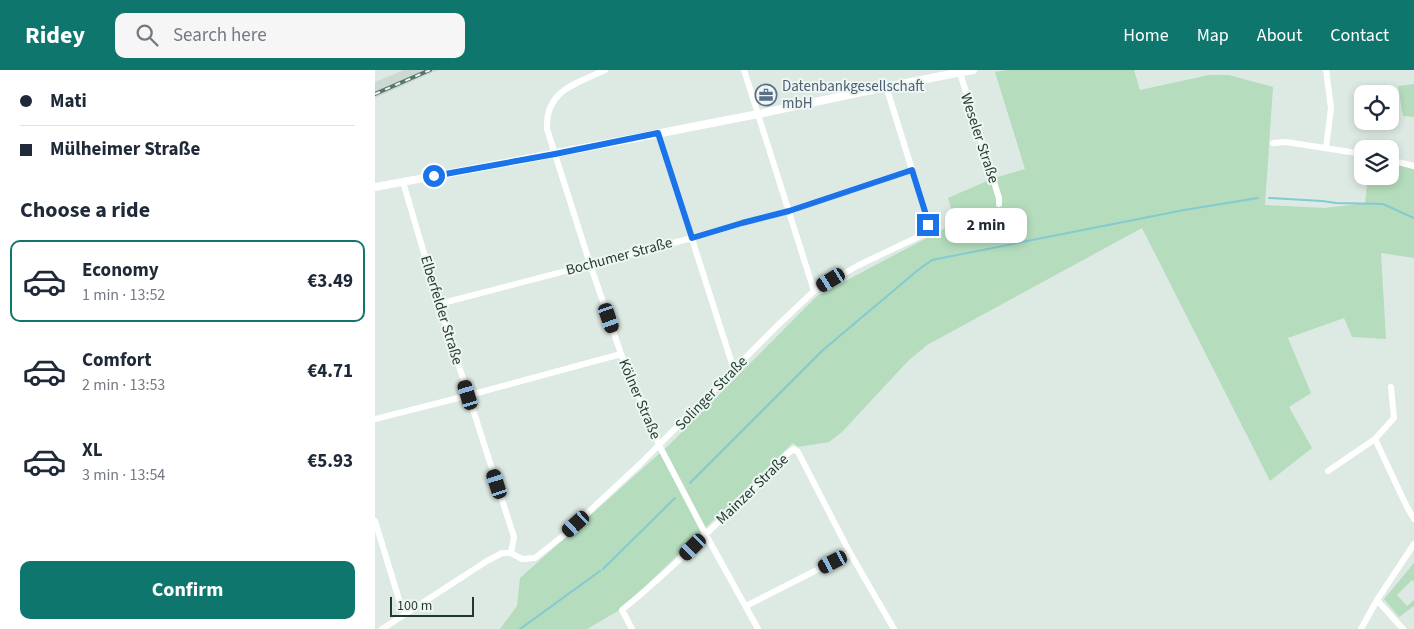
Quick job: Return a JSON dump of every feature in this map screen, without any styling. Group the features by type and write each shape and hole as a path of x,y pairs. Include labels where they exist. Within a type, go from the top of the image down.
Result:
{"street":[{"name":"Kölner Straße","path":"605,70 559,93 549,110 547,129 621,354 659,445 758,629"},
{"path":"744,70 814,291"},
{"path":"375,187 555,154 973,70"},
{"path":"1326,70 1331,108 1326,148"},
{"name":"Weseler Straße","path":"962,72 999,198 999,204"},
{"path":"886,86 912,170"},
{"path":"658,133 734,370"},
{"path":"1273,143 1286,142 1354,153"},
{"path":"1399,162 1414,166"},
{"name":"Bochumer Straße","path":"439,304 789,211 912,170"},
{"name":"Solinger Straße","path":"511,553 522,559 535,558 564,535 659,445 814,291 857,266 923,235 928,225 927,218 912,170"},
{"name":"Elberfelder Straße","path":"403,182 439,304 514,537 511,553"},
{"path":"375,419 621,354"},
{"path":"1328,471 1375,439 1394,418 1391,387"},
{"path":"1375,439 1414,519"},
{"name":"Mainzer Straße","path":"632,629 622,610 649,589 794,449 798,452 850,553"},
{"path":"375,521 401,606 406,614"},
{"path":"1361,629 1377,600 1414,544"},
{"path":"382,629 487,561 502,554 511,553"},
{"path":"746,606 850,553 893,629"},
{"path":"1377,600 1403,629"}],"shaded area":[{"path":"404,70 438,70 375,98 375,82"}],"green space":[{"path":"1007,70 1134,70 1140,90 1209,75 1229,75 1273,87 1265,205 1325,208 1365,203 1367,185 1399,185 1399,165 1414,169 1414,258 1381,253 1386,339 1352,337 1344,318 1288,338 1311,393 1289,407 1312,448 1270,481 1142,228 927,345 908,361 842,432 829,442 798,447 793,443 623,608 587,629 500,629 517,606 520,578 670,444 817,296 955,223 948,198 994,178 1025,169 995,72"},
{"path":"1414,84 1414,117 1403,116 1399,86"},
{"path":"1414,563 1414,582 1412,580 1397,595 1407,606 1414,600 1414,606 1399,617 1384,599"}],"waterway":[{"path":"690,483 823,350 932,260 1184,210 1258,198"},
{"path":"1269,198 1383,204 1414,218"},
{"path":"603,569 675,498"},
{"path":"520,629 600,571"}],"railway":[{"path":"375,94 430,70"}],"place":[{"name":"Datenbankgesellschaft mbH","path":"766,95"}],"route":[{"path":"434,176 658,133 692,238 789,211 912,170 928,225"}]}
